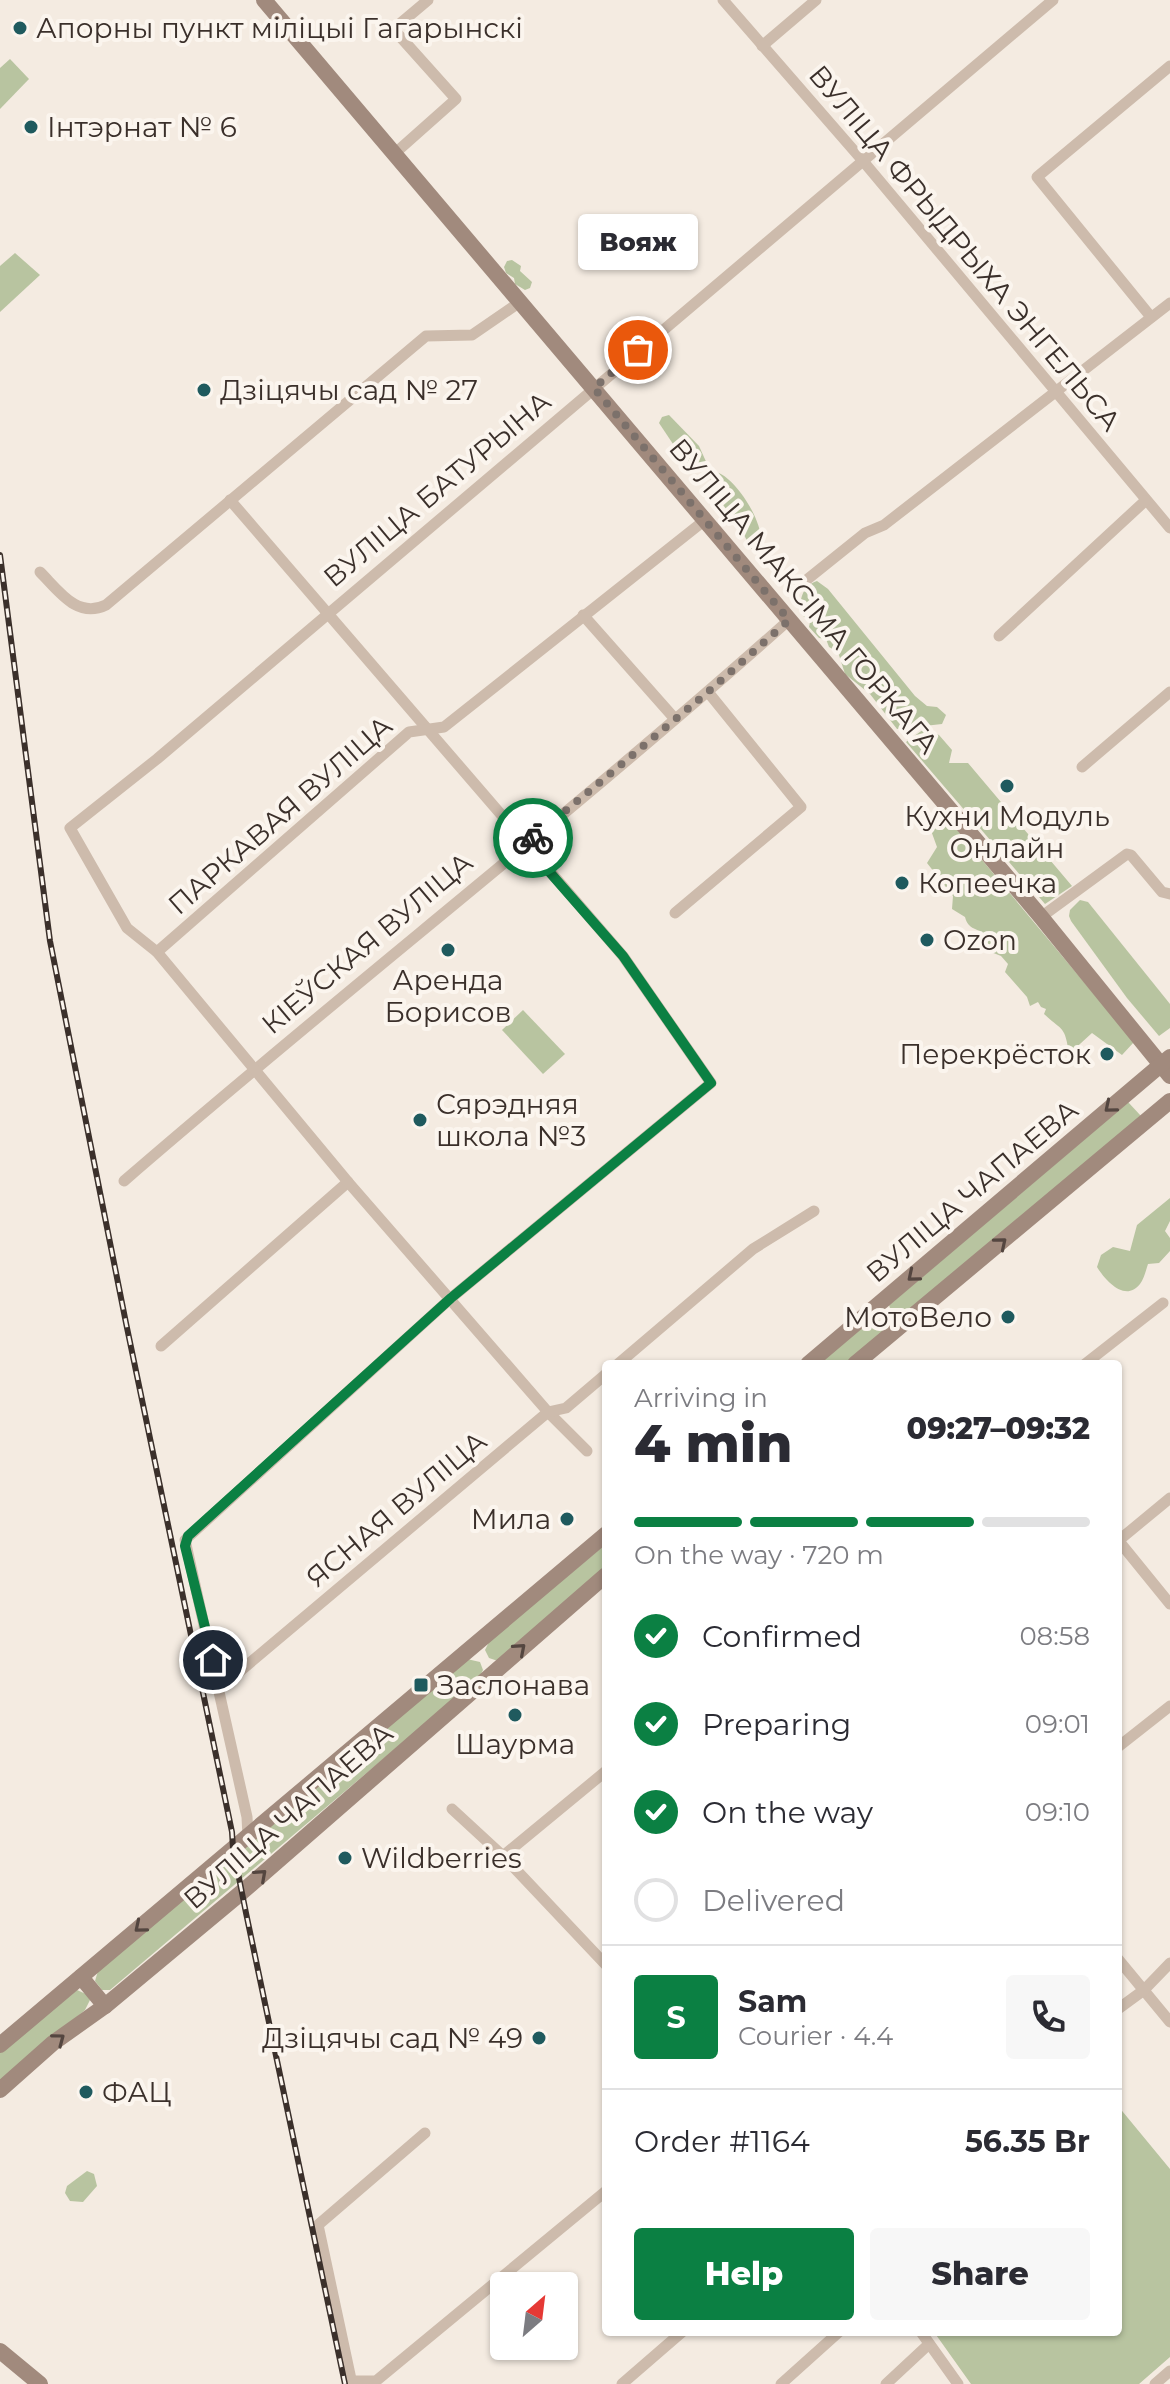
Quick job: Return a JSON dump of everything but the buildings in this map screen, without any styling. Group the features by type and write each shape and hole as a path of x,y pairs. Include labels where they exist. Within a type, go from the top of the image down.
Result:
{"main road":[{"name":"ВУЛІЦА МАКСІМА ГОРКАГА","path":"251,0 345,109 393,155"},
{"name":"ВУЛІЦА МАКСІМА ГОРКАГА","path":"264,0 1167,1066"},
{"name":"ВУЛІЦА ЧАПАЕВА","path":"813,1360 1167,1066"},
{"name":"ВУЛІЦА ЧАПАЕВА","path":"860,1360 1170,1101"},
{"path":"876,1306 895,1330"},
{"name":"ВУЛІЦА ЧАПАЕВА","path":"0,2045 602,1537"},
{"name":"ВУЛІЦА ЧАПАЕВА","path":"0,2090 53,2043 105,2006 242,1892 602,1578"},
{"path":"81,1977 105,2006"},
{"path":"0,2351 40,2384"}],"street":[{"path":"393,155 456,99 396,32 396,27 428,0"},
{"name":"ВУЛІЦА ФРЫДРЫХА ЭНГЕЛЬСА","path":"723,0 863,161 1170,528"},
{"path":"762,46 816,0"},
{"name":"ВУЛІЦА БАТУРЫНА","path":"157,952 127,928 70,828 157,759 1053,0"},
{"path":"1151,317 1037,177 1170,66"},
{"path":"40,572 75,607 97,609 106,605 426,336 472,335 520,302"},
{"path":"794,590 865,533 884,525 1170,303"},
{"path":"230,500 623,956 711,1083 451,1298 185,1540 220,1688 247,1817 248,1837"},
{"path":"999,636 1145,501"},
{"name":"ПАРКАВАЯ ВУЛІЦА","path":"157,952 409,732 444,727 705,520"},
{"path":"583,615 675,719"},
{"name":"КІЕЎСКАЯ ВУЛІЦА","path":"124,1181 253,1069 708,692 789,620"},
{"path":"675,913 801,807 708,692"},
{"path":"1082,767 1170,692"},
{"path":"1041,917 1127,854 1162,892 1170,894"},
{"path":"157,952 348,1182 548,1412 587,1451"},
{"path":"161,1346 348,1182"},
{"path":"623,1360 753,1249 814,1211"},
{"path":"1090,1360 1163,1303"},
{"name":"ЯСНАЯ ВУЛІЦА","path":"220,1688 548,1412 566,1408 602,1377"},
{"path":"1122,1538 1170,1498"},
{"path":"1122,1546 1170,1604"},
{"path":"1122,1744 1170,1706"},
{"path":"503,1856 602,1774"},
{"path":"452,1809 503,1856 602,1961"},
{"path":"1122,2006 1144,1990 1170,1963"},
{"path":"1122,1964 1170,2022"},
{"path":"425,2133 318,2225 351,2383 376,2381 602,2194"},
{"path":"622,2384 677,2336"},
{"path":"781,2384 835,2336"},
{"path":"924,2336 958,2384"},
{"path":"886,2384 929,2344"},
{"path":"1155,2384 1170,2371"}],"green space":[{"path":"10,59 29,79 0,109 0,68"},
{"path":"15,253 40,275 0,312 0,266"},
{"path":"512,260 521,266 520,271 532,282 530,288 525,290 515,284 514,278 506,273 504,267 507,261"},
{"path":"669,415 699,446 708,466 697,470 675,447 659,423 662,417"},
{"path":"716,472 741,493 755,516 760,548 751,549 710,484 711,476"},
{"path":"817,581 828,589 915,696 946,715 942,724 897,729 870,694 845,674 838,652 829,647 826,639 819,638 801,614 803,594 808,586"},
{"path":"924,729 939,735 952,750 949,763 968,763 1072,886 1045,904 906,742"},
{"path":"939,814 957,830 1134,1042 1122,1055 1092,1033 1069,1054 1064,1033 1044,1014 1046,1009 1038,1002 1030,1006 1027,997 1005,972 1008,964 1001,956 986,950 980,931 952,909 953,896 927,863 937,847 929,825 932,816"},
{"path":"1080,900 1088,902 1170,1004 1170,1028 1159,1036 1071,921 1070,910"},
{"path":"523,1010 565,1054 543,1074 502,1030"},
{"path":"1128,1102 1141,1116 899,1318 892,1314 889,1305"},
{"path":"1170,1198 1170,1221 1165,1231 1170,1238 1170,1251 1159,1263 1148,1264 1141,1282 1134,1289 1116,1288 1097,1267 1101,1255 1113,1247 1130,1251 1137,1225"},
{"path":"873,1319 879,1320 885,1330 855,1360 822,1360"},
{"path":"602,1547 602,1576 498,1661 489,1658 485,1650 490,1640"},
{"path":"467,1659 480,1662 483,1670 479,1678 110,1990 102,1990 95,1981 98,1971"},
{"path":"77,1990 88,1995 90,2000 85,2010 0,2083 0,2052"},
{"path":"1122,2111 1170,2169 1170,2357 1139,2384 971,2384 937,2336 1122,2336"},
{"path":"87,2171 94,2174 97,2186 83,2202 70,2201 65,2193 67,2186"}],"railway":[{"path":"0,555 50,941 246,1913 345,2384"}],"way so far":[{"path":"533,838 789,620 594,388 638,350"}],"place":[{"name":"Апорны пункт міліцыі Гагарынскі","path":"20,28"},
{"name":"Інтэрнат № 6","path":"31,127"},
{"name":"Вояж","path":"638,350"},
{"name":"Дзіцячы сад № 27","path":"204,390"},
{"name":"Кухни Модуль Онлайн","path":"1007,786"},
{"name":"Копеечка","path":"902,883"},
{"name":"Ozon","path":"927,940"},
{"name":"Аренда Борисов","path":"448,950"},
{"name":"Перекрёсток","path":"1107,1054"},
{"name":"Сярэдняя школа №3","path":"420,1120"},
{"name":"МотоВело","path":"1008,1317"},
{"name":"Мила","path":"567,1519"},
{"name":"Заслонава","path":"421,1685"},
{"name":"Шаурма","path":"515,1715"},
{"name":"Wildberries","path":"345,1858"},
{"name":"Дзіцячы сад № 49","path":"539,2038"},
{"name":"ФАЦ","path":"86,2092"}],"route":[{"path":"213,1660 185,1546 188,1536 451,1298 711,1083 623,956 525,844 533,838"}]}
